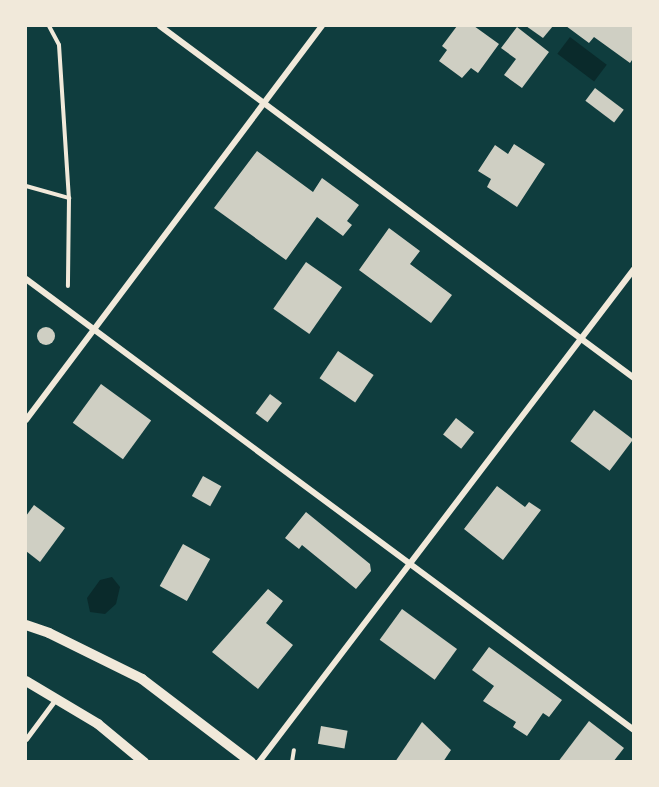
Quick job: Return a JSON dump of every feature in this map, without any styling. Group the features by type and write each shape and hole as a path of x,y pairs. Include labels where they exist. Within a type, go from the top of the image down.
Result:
{"street":[{"path":"160,26 633,378"},
{"path":"26,420 322,26"},
{"path":"259,762 408,561 633,269"},
{"path":"26,279 633,730"},
{"path":"26,626 48,633 142,679 251,762"},
{"path":"26,681 98,724 144,762"}],"lane":[{"path":"26,739 56,699"}],"path":[{"path":"49,26 59,45 69,198 68,311"},
{"path":"26,186 69,198"}],"water":[{"path":"570,37 607,65 594,81 557,54"},
{"path":"112,577 120,587 116,604 105,614 90,612 87,598 100,580"}],"building":[{"path":"457,26 474,26 499,44 478,73 471,68 462,78 439,61 447,50 442,46"},
{"path":"526,26 553,26 543,38"},
{"path":"566,26 634,26 634,57 630,63 594,37 589,43"},
{"path":"517,27 549,52 522,88 504,75 516,59 501,48"},
{"path":"595,88 624,110 614,122 585,101"},
{"path":"514,144 545,164 517,207 487,187 491,179 478,171 495,145 508,154"},
{"path":"257,151 313,192 322,178 359,205 347,221 352,225 343,236 317,217 286,260 214,208"},
{"path":"389,228 420,251 410,264 452,295 431,323 359,270"},
{"path":"306,262 342,287 309,334 273,309"},
{"path":"46,327 52,330 55,336 52,342 46,345 40,342 37,336 40,330"},
{"path":"338,351 374,375 355,402 320,378"},
{"path":"101,384 151,420 123,459 73,423"},
{"path":"270,394 282,403 268,422 256,413"},
{"path":"594,410 633,439 610,471 571,441"},
{"path":"456,418 474,432 461,449 443,435"},
{"path":"203,476 221,486 210,506 192,496"},
{"path":"497,486 525,507 529,502 541,510 503,560 464,529"},
{"path":"34,505 65,528 40,562 26,551 26,516"},
{"path":"306,512 370,564 371,571 356,589 302,545 299,549 285,538"},
{"path":"183,544 210,559 187,601 160,586"},
{"path":"268,589 283,601 266,623 293,645 258,689 212,652"},
{"path":"402,609 457,649 435,680 380,640"},
{"path":"489,647 562,700 549,717 543,713 527,736 513,727 516,722 483,701 494,686 472,670"},
{"path":"589,721 624,748 613,762 558,762"},
{"path":"422,722 451,750 443,762 395,762"},
{"path":"321,726 348,731 344,748 318,744"}]}
